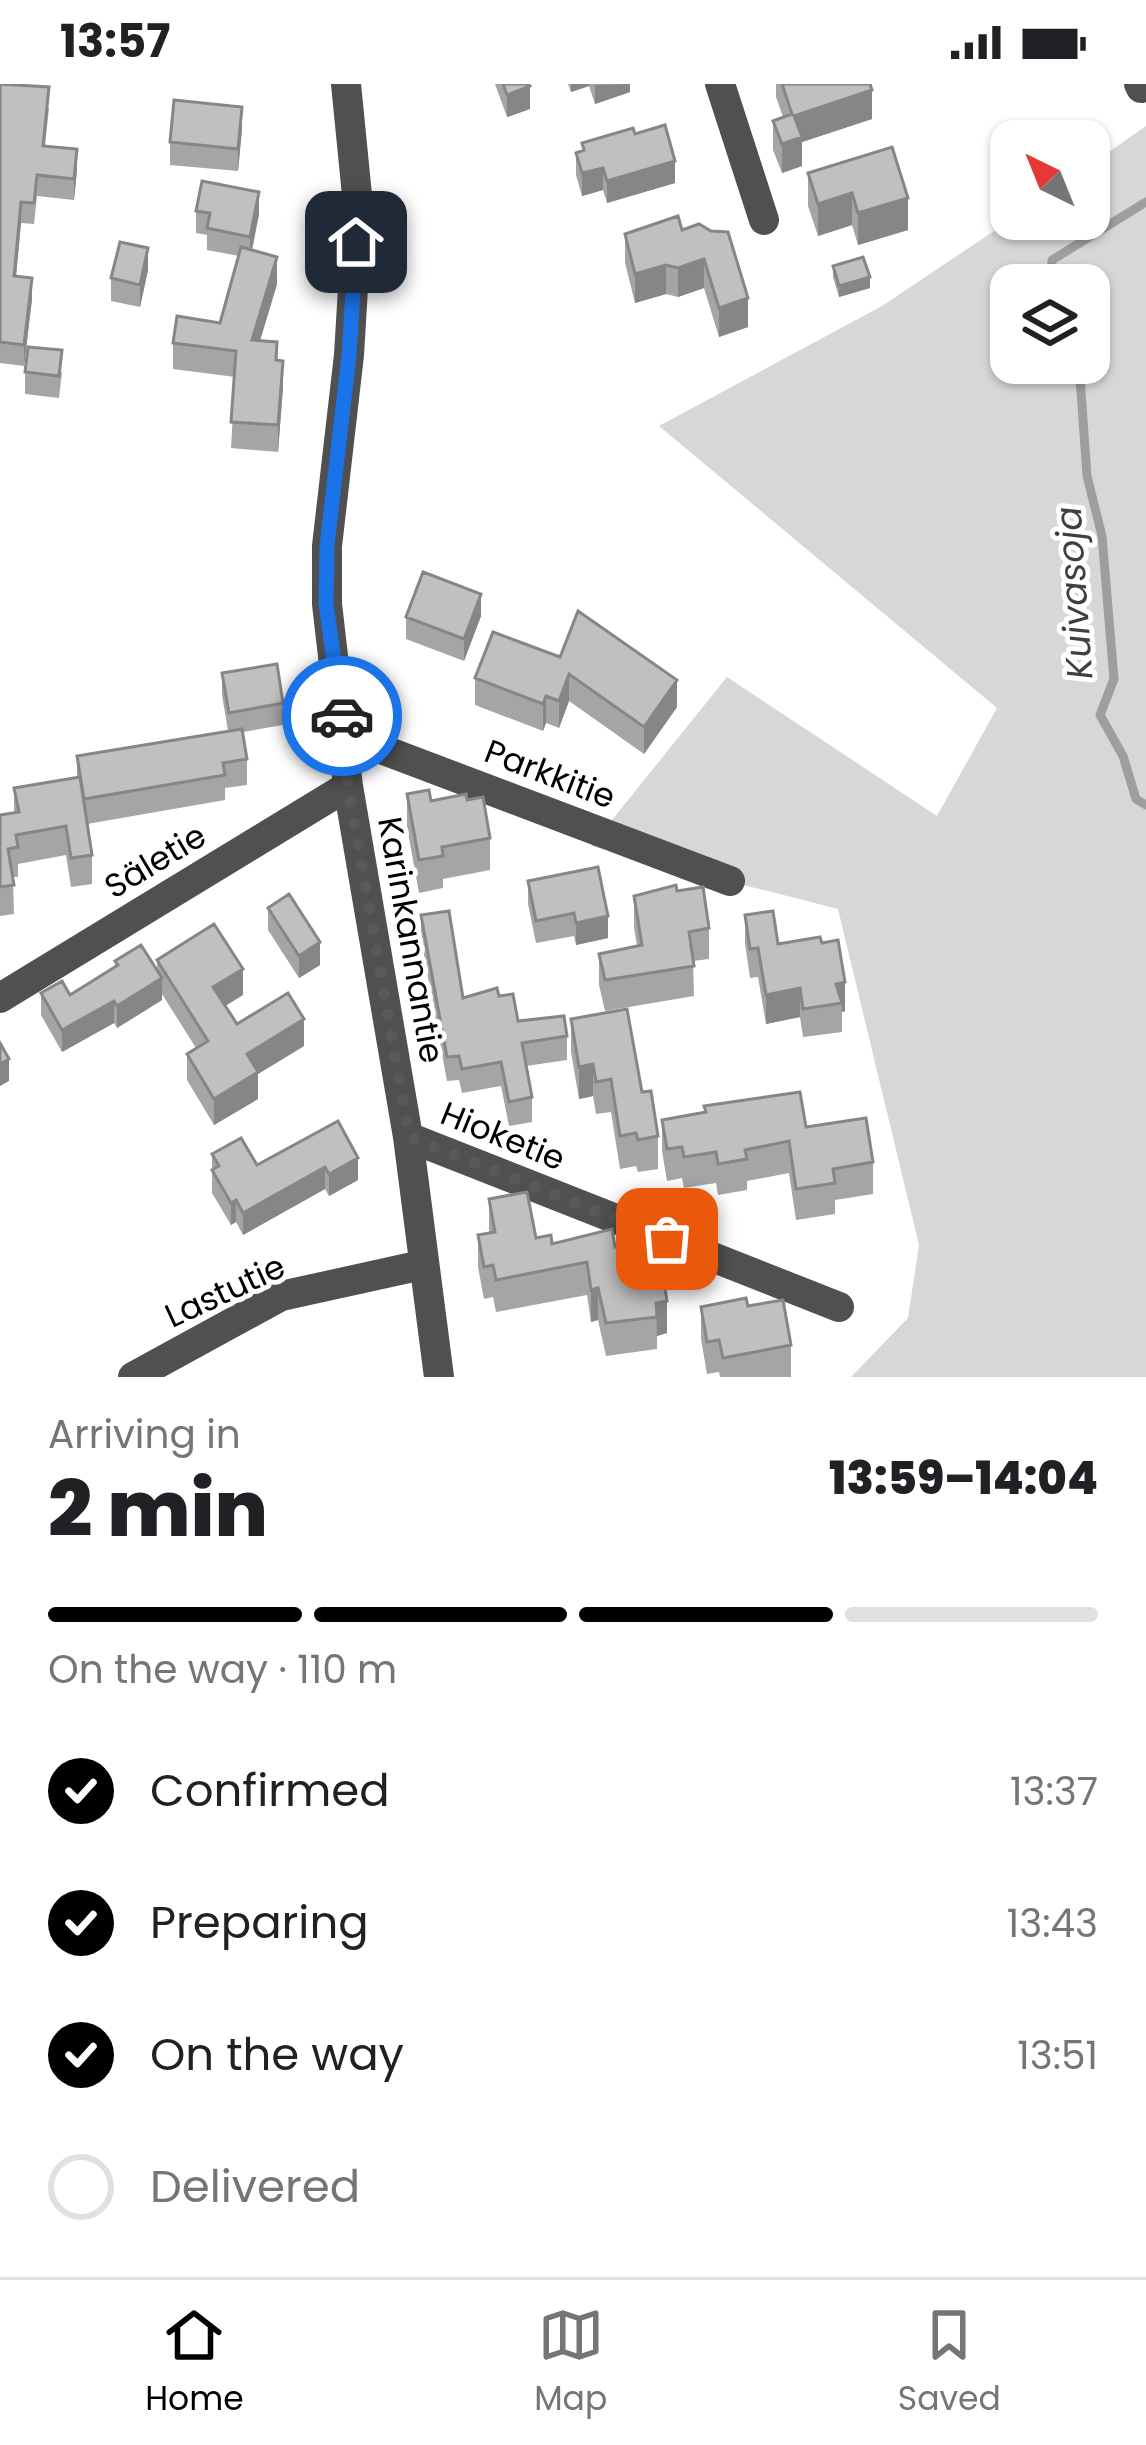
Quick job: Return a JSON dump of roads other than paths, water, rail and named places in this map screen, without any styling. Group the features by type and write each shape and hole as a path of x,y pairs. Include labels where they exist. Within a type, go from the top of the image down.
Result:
{"street":[{"name":"Karinkannantie","path":"346,84 358,205 349,355 327,546 326,604 348,786 409,1137 439,1377"},
{"path":"720,84 764,220"},
{"name":"Parkkitie","path":"344,735 730,881"},
{"name":"Säletie","path":"0,998 348,786"},
{"name":"Hioketie","path":"409,1137 839,1307"},
{"name":"Lastutie","path":"133,1377 281,1296 422,1265"}],"waterway":[{"name":"Kuivasoja","path":"1052,264 1146,202"},
{"name":"Kuivasoja","path":"1080,384 1087,476 1102,536 1114,679 1100,715 1123,756 1136,799 1146,805"}]}
